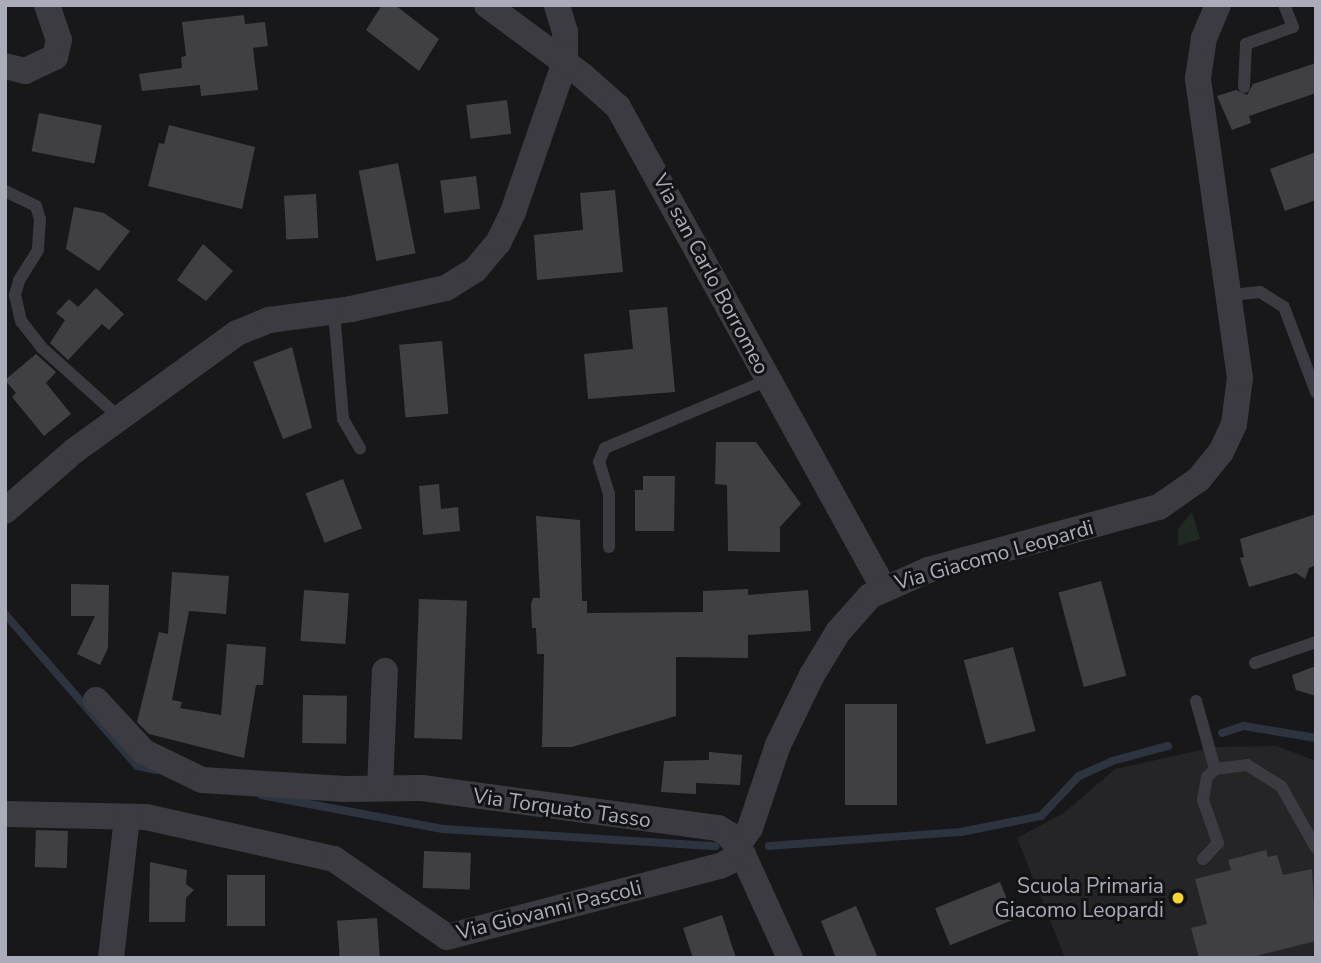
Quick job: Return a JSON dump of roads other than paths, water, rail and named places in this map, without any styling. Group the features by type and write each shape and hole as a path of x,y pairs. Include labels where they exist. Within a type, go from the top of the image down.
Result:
{"street":[{"path":"5,66 25,71 55,57 59,40 47,5"},
{"name":"Via san Carlo Borromeo","path":"487,5 607,96 631,128 883,587"},
{"path":"5,511 119,417 237,333 269,320 334,312 446,288 484,261 513,212 565,62 565,32 557,5"},
{"name":"Via Giacomo Leopardi","path":"740,850 778,745 812,675 853,612 883,587 928,570 1147,513 1186,490 1221,452 1238,406 1240,378 1231,295 1198,78 1205,38 1219,5"},
{"path":"380,788 385,671"},
{"name":"Via Torquato Tasso","path":"96,700 124,736 144,752 193,777 345,789 422,788 718,828 740,850"},
{"name":"Via Giovanni Pascoli","path":"5,814 127,817 334,859 447,937 720,866 740,850"},
{"path":"111,958 127,817"},
{"path":"740,850 790,958"}],"lane":[{"path":"1244,87 1246,44 1293,27 1284,5"},
{"path":"5,191 36,206 40,219 38,250 15,295 21,321 41,347 119,417"},
{"path":"1231,295 1260,292 1284,307 1316,392"},
{"path":"334,312 343,419 360,447"},
{"path":"609,547 608,494 599,462 605,448 768,380"},
{"path":"1255,663 1316,642"},
{"path":"1196,701 1215,769"},
{"path":"1203,859 1218,843 1203,800 1206,777 1215,769 1247,765 1281,786 1316,848"}],"waterway":[{"path":"5,614 137,766 156,770"},
{"path":"1222,733 1244,726 1316,738"},
{"path":"769,846 961,832 1041,816 1079,776 1112,761 1168,746"},
{"path":"261,795 443,829 715,846"}],"place":[{"name":"Scuola Primaria Giacomo Leopardi","path":"1178,898"}]}
